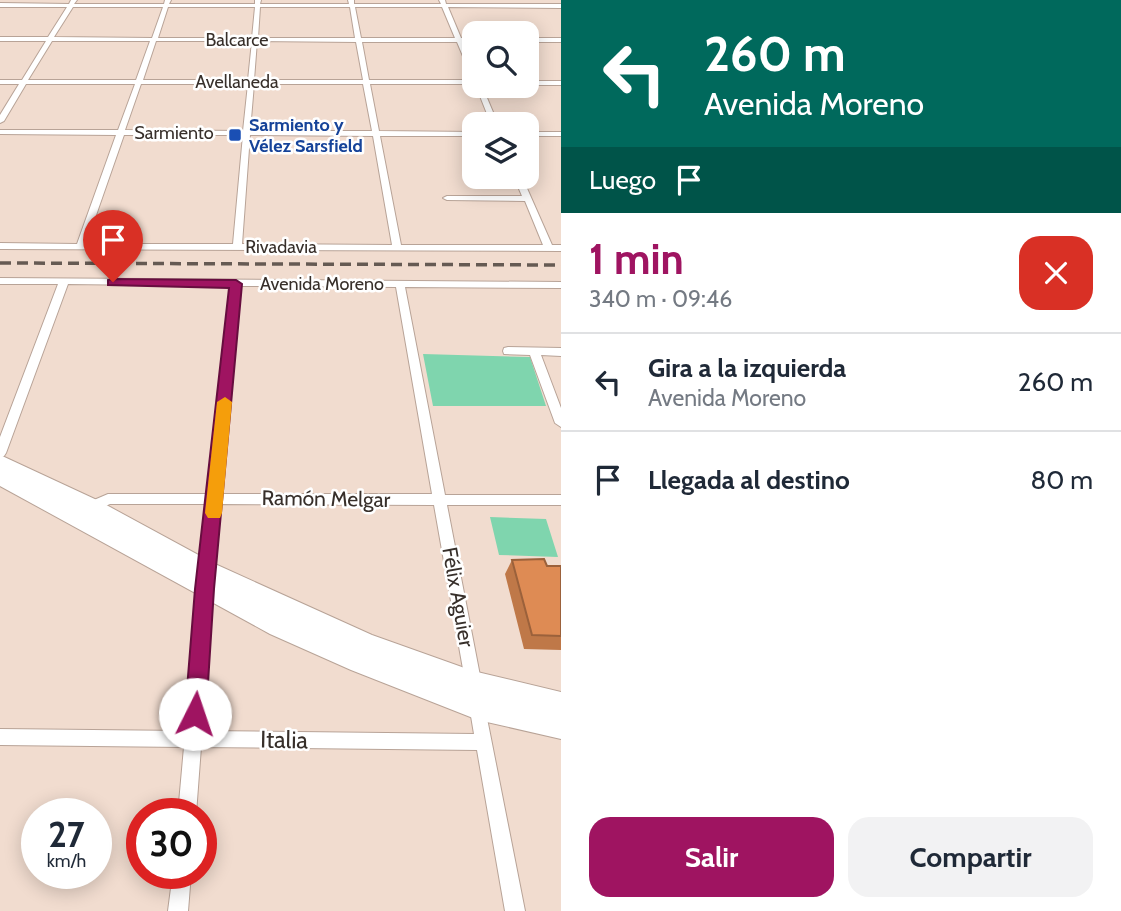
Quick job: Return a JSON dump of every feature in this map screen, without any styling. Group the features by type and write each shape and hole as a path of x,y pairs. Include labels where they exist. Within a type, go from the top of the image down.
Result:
{"main road":[{"path":"0,462 92,506 278,626 360,662 476,695 561,726"},
{"path":"0,477 206,580"},
{"path":"476,695 561,705"}],"street":[{"path":"0,121 73,2"},
{"path":"0,5 73,2 561,6"},
{"path":"79,247 167,3"},
{"path":"237,247 258,3"},
{"path":"351,3 397,247"},
{"path":"443,3 462,47"},
{"name":"Balcarce","path":"0,39 459,40"},
{"path":"539,40 561,40"},
{"name":"Avellaneda","path":"0,82 462,82"},
{"path":"539,83 561,83"},
{"name":"Sarmiento","path":"0,132 462,134"},
{"path":"539,134 561,134"},
{"path":"523,189 549,248"},
{"path":"447,198 528,199"},
{"name":"Rivadavia","path":"0,246 561,248"},
{"name":"Avenida Moreno","path":"0,281 561,285"},
{"path":"0,453 64,281"},
{"path":"188,798 206,580 236,284"},
{"name":"Félix Aguier","path":"400,284 514,911"},
{"path":"508,351 561,352"},
{"path":"534,352 561,423"},
{"name":"Ramón Melgar","path":"92,506 108,499 561,500"},
{"name":"Italia","path":"0,737 484,742"},
{"path":"178,911 180,889"}],"green space":[{"path":"423,354 530,357 546,406 433,406"},
{"path":"490,517 546,519 558,557 499,555"}],"building":[{"path":"544,559 547,566 561,566 561,636 532,635 512,560"}],"railway":[{"path":"0,263 561,265"}],"slow traffic":[{"path":"214,513 225,402"}],"place":[{"name":"Sarmiento y Vélez Sarsfield","path":"235,135"}],"route":[{"path":"113,282 236,284 195,714"}]}
